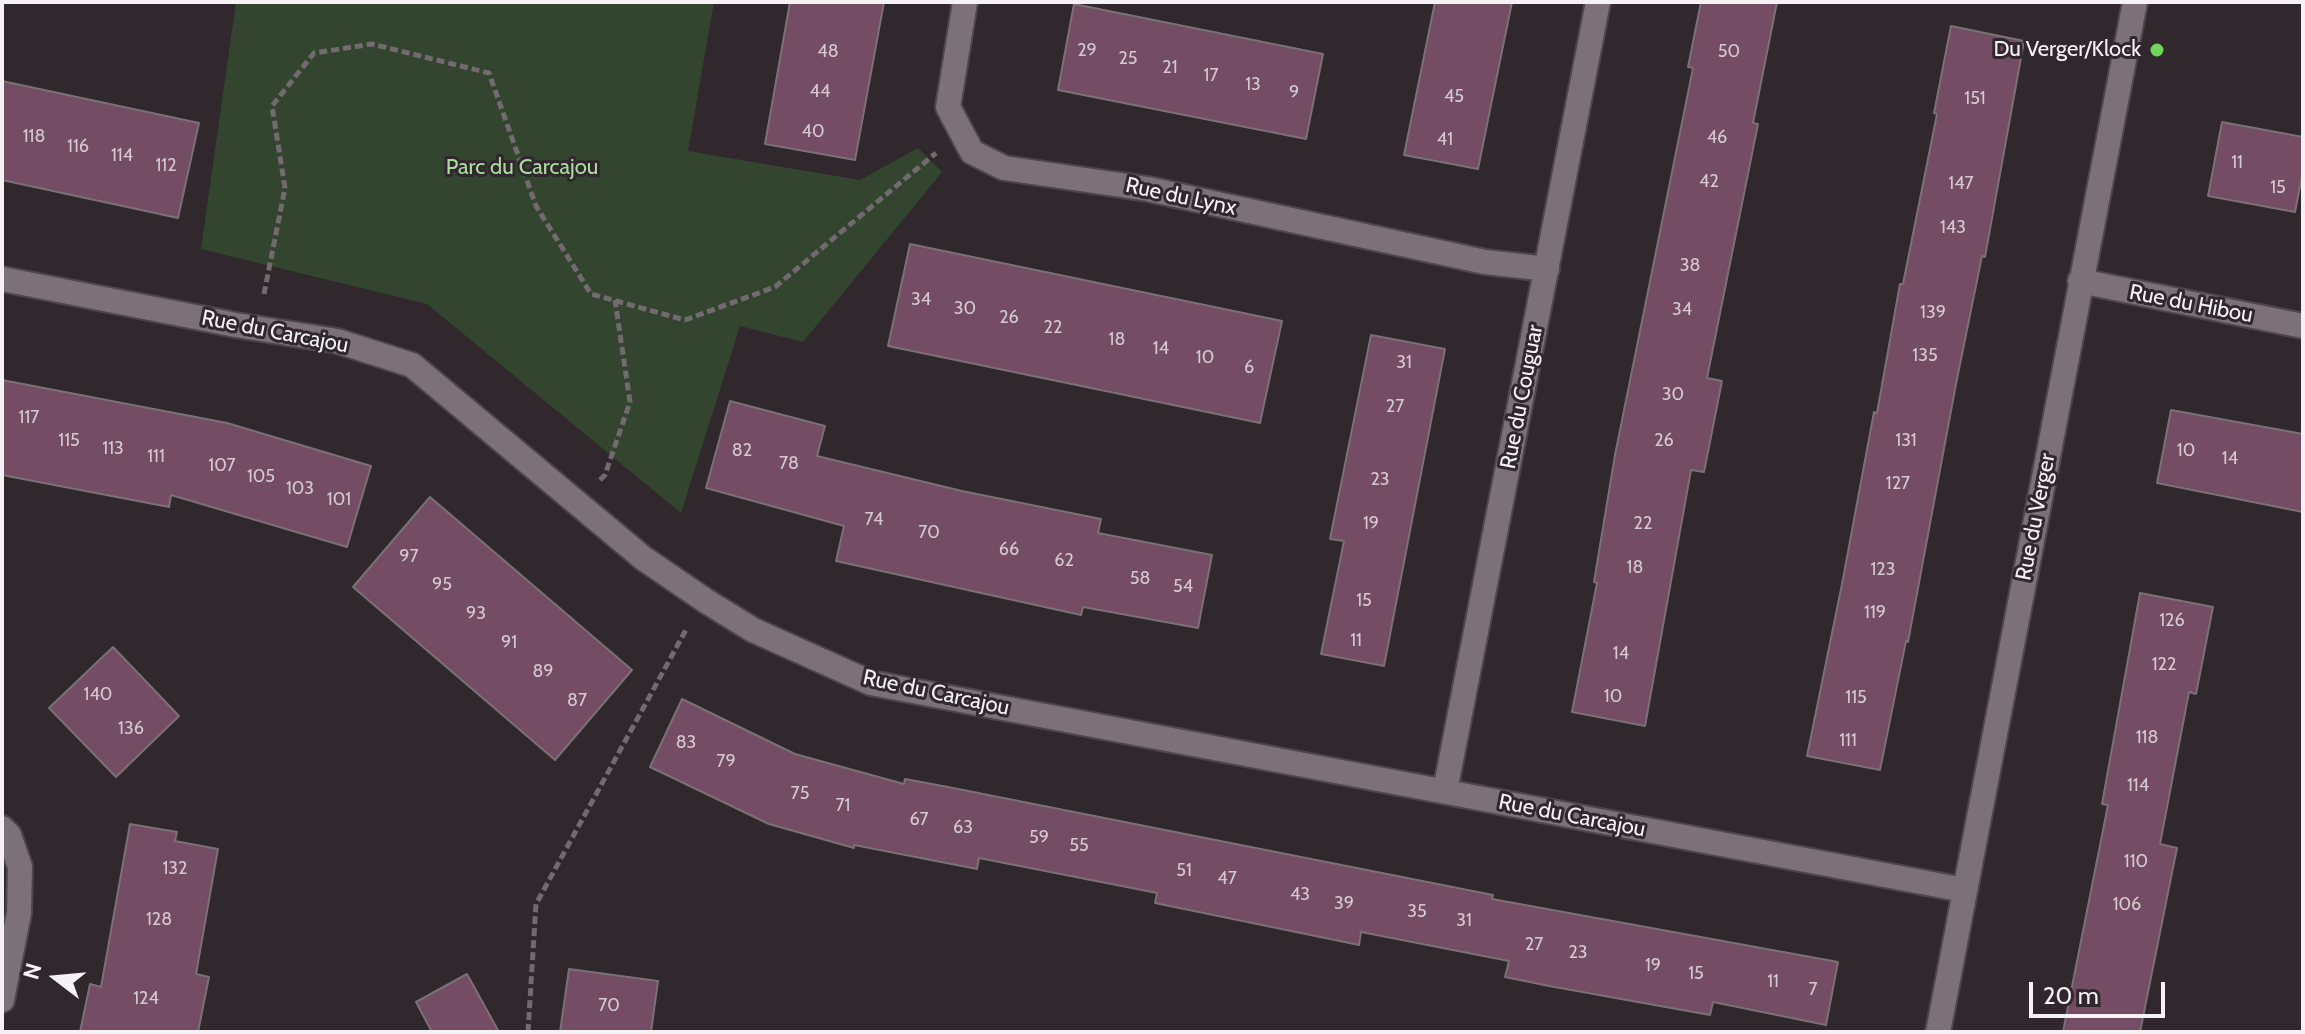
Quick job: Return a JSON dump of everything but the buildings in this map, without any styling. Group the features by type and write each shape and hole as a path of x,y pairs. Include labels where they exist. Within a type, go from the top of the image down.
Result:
{"street":[{"name":"Rue du Lynx","path":"965,2 948,107 972,152 1004,168 1148,189 1485,262 1547,269"},
{"name":"Rue du Couguar","path":"1445,791 1598,2"},
{"name":"Rue du Verger","path":"1938,1032 2135,2"},
{"name":"Rue du Carcajou","path":"2,279 337,341 412,365 643,558 753,630 871,683 1964,890"},
{"name":"Rue du Hibou","path":"2080,281 2303,326"},
{"path":"2,828 9,835 20,867 19,913 2,1000"}],"path":[{"path":"255,328 285,188 272,106 314,53 372,44 489,73 536,206 591,294 685,320 775,287 961,132"},
{"path":"578,505 605,475 630,402 615,300"},
{"path":"528,1032 536,904 679,641 706,601"}],"green space":[{"name":"Parc du Carcajou","path":"236,2 714,2 688,151 860,180 918,148 942,172 803,342 740,326 681,513 427,304 201,249"}],"place":[{"name":"Du Verger/Klock","path":"2157,50"}]}
